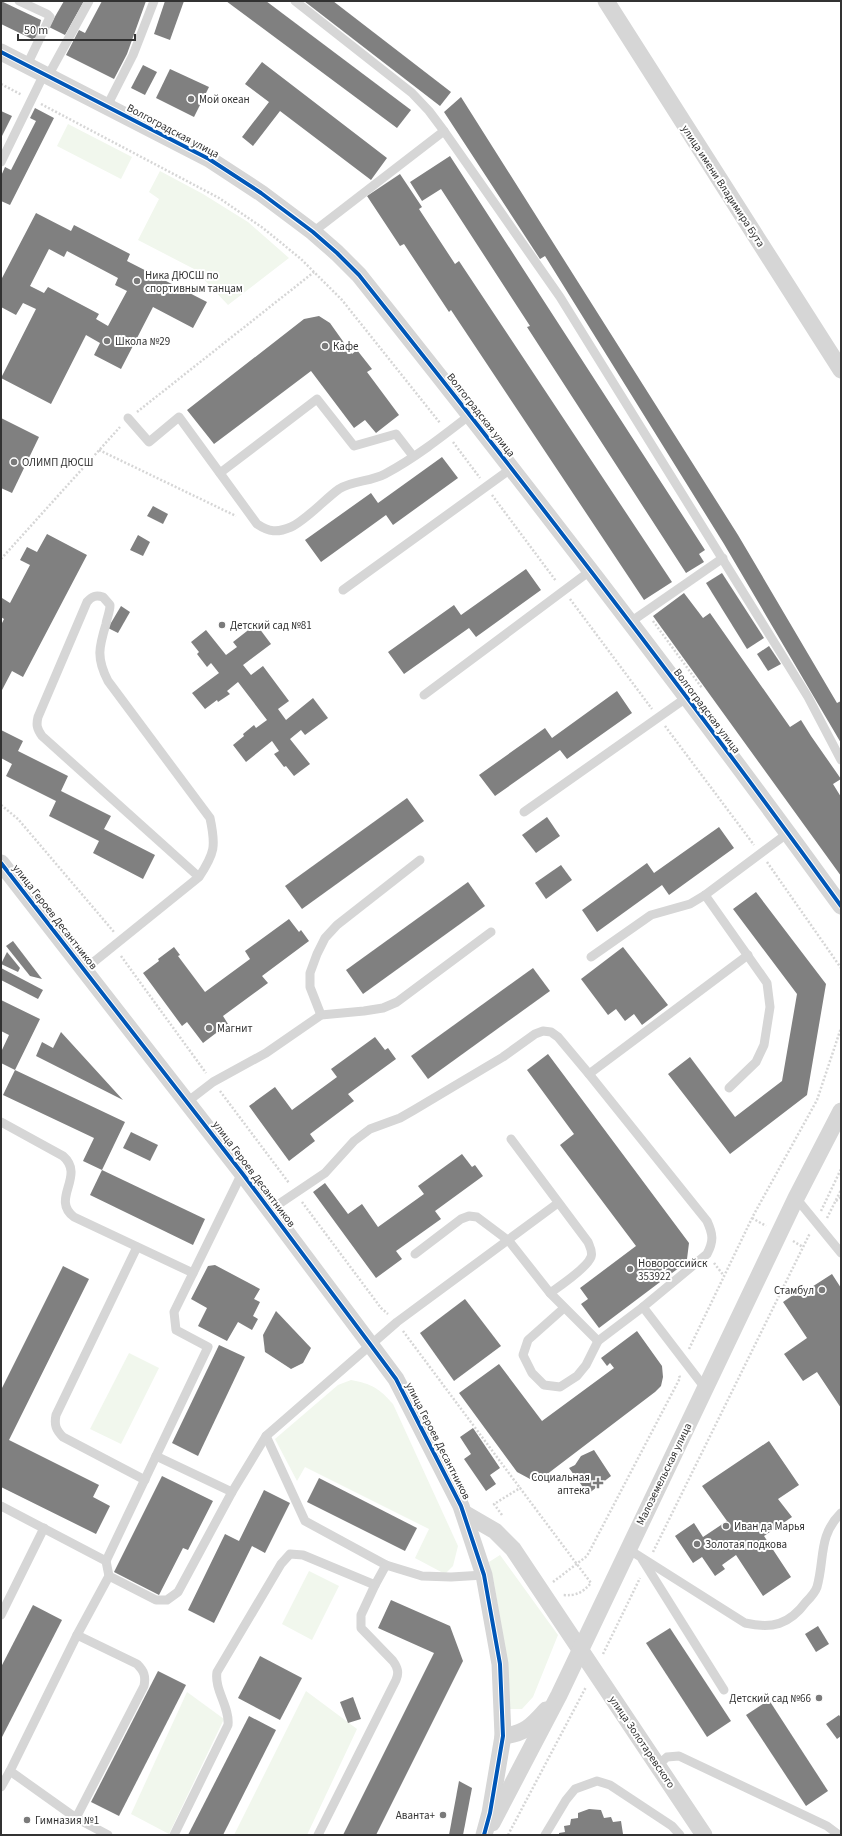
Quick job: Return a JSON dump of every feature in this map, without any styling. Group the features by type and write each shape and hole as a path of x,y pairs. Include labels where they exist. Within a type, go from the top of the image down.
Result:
{"street":[{"name":"улица имени Владимира Бута","path":"606,1 841,370"},
{"name":"Волгоградская улица","path":"1,52 209,159 260,193 313,232 359,275 512,468 788,833 841,906"},
{"name":"улица Героев Десантников","path":"1,864 188,1102 396,1379 464,1513 495,1531 513,1549 580,1649"},
{"name":"Малоземельская улица","path":"484,1835 497,1816 559,1695 580,1649 641,1559 705,1388 796,1198 841,1111"},
{"path":"464,1513 484,1575 500,1664 503,1736 490,1813 484,1835"},
{"name":"улица Золотаревского","path":"580,1649 704,1835"},
{"path":"503,1736 517,1734 533,1725 559,1695"}],"lane":[{"path":"19,1 47,14 50,17 26,65"},
{"path":"1,162 32,100 89,1"},
{"path":"107,106 133,55 154,1"},
{"path":"295,1 412,93 429,111 444,131 560,298 808,697 841,760"},
{"path":"313,232 444,131"},
{"path":"220,473 317,399 354,446 396,434 413,456"},
{"path":"128,418 149,442 179,417 257,524 267,530 279,531 292,527 340,489 354,482 372,480 385,474 447,433 470,415"},
{"path":"343,590 512,468"},
{"path":"629,623 723,558"},
{"path":"424,695 590,571"},
{"path":"85,969 199,877 210,860 215,840 210,818 108,681 102,668 99,655 100,642 110,605 103,597 97,596 91,598 87,602 38,717 36,724 38,730 199,877"},
{"path":"524,812 686,698"},
{"path":"591,958 651,915 690,904 705,895 788,833"},
{"path":"321,1015 310,987 310,972 325,938 337,924 420,860"},
{"path":"705,895 767,982 770,1007 764,1045 756,1062 728,1088"},
{"path":"188,1102 213,1082 266,1053 321,1015 383,1008 397,1002 491,932"},
{"path":"589,1074 748,955"},
{"path":"270,1210 325,1173 354,1141 370,1129 400,1118 414,1110 503,1057 535,1034 543,1031 554,1034 589,1074 707,1221 712,1234 712,1245 707,1254 643,1307 598,1341 586,1365 577,1376 560,1387 544,1385 532,1373 523,1355 528,1340 564,1308"},
{"path":"1,1122 63,1156 69,1161 72,1167 65,1198 65,1206 68,1213 74,1218 193,1274"},
{"path":"511,1139 588,1242 591,1258 586,1265 550,1293"},
{"path":"1,1787 77,1635 109,1576 106,1562 208,1347 176,1330 174,1312 242,1173"},
{"path":"796,1198 841,1253"},
{"path":"109,1576 156,1600 167,1600 178,1592 232,1492 266,1436 397,1322 558,1203"},
{"path":"415,1254 461,1219 469,1216 477,1217 509,1240 550,1293 598,1341"},
{"path":"137,1247 56,1415 54,1423 57,1431 63,1437 145,1480"},
{"path":"643,1307 705,1388"},
{"path":"266,1436 305,1521 386,1565 422,1576 451,1577 484,1575"},
{"path":"156,1456 232,1492"},
{"path":"1,1506 106,1562"},
{"path":"641,1559 745,1623 761,1627 784,1623 801,1609 816,1589 826,1535 831,1523 841,1513"},
{"path":"1,1615 44,1528"},
{"path":"174,1835 228,1725 228,1717 217,1681 217,1672 281,1564 290,1554 303,1555 375,1585"},
{"path":"641,1559 724,1690"},
{"path":"318,1835 398,1674 397,1667 393,1661 361,1628 360,1622 375,1585 386,1565"},
{"path":"76,1818 144,1686 146,1678 143,1670 137,1664 77,1635"},
{"path":"657,1766 667,1757 679,1756 827,1826 839,1835"},
{"path":"10,1771 76,1818 108,1835"},
{"path":"545,1835 566,1800 575,1789 596,1781 610,1785 666,1822 680,1835"}],"path":[{"path":"1,84 219,198 263,228 314,272 342,300 447,433 761,853 841,968"},
{"path":"1,559 128,418 314,272"},
{"path":"99,450 236,516 257,524"},
{"path":"1,805 18,819 113,930 121,958 381,1308 397,1322 591,1583 583,1593 573,1596 558,1595"},
{"path":"550,1584 587,1556 680,1378 678,1372 753,1216 817,1100 841,1028"},
{"path":"508,1835 595,1672 641,1559 818,1226 841,1169"},
{"path":"818,1226 836,1201 841,1190"},
{"path":"836,1201 841,1197"},
{"path":"502,1516 494,1504 520,1488"}],"shaded area":[{"path":"68,124 132,157 121,179 57,146"},
{"path":"160,171 203,194 248,222 289,258 228,305 194,269 138,240 159,199 149,192"},
{"path":"129,1353 159,1368 121,1444 90,1429"},
{"path":"351,1380 370,1385 379,1390 393,1404 458,1546 453,1566 445,1574 415,1558 429,1529 305,1467 297,1481 275,1439 338,1385"},
{"path":"500,1555 558,1635 533,1697 522,1709 507,1709 505,1647 489,1562"},
{"path":"309,1571 339,1586 312,1640 282,1624"},
{"path":"306,1691 357,1729 307,1835 234,1835"},
{"path":"187,1692 224,1719 169,1834 131,1814"}],"building":[{"path":"1,1 41,20 37,37 32,39 1,24"},
{"path":"64,1 84,1 65,35 49,27"},
{"path":"102,1 146,1 127,54 114,79 66,55 79,30 85,33"},
{"path":"165,1 184,1 170,40 154,34"},
{"path":"226,1 266,1 411,110 397,128"},
{"path":"304,1 333,1 451,92 440,106"},
{"path":"262,62 387,158 371,180 280,111 253,146 242,137 269,102 245,84"},
{"path":"143,65 157,72 145,95 131,88"},
{"path":"170,69 209,87 194,117 156,98"},
{"path":"461,97 738,535 837,703 841,701 841,743 724,544 545,256 540,259 444,112"},
{"path":"35,108 54,118 10,205 1,201 1,176 5,167 11,170 36,121 30,118"},
{"path":"1,111 12,116 1,138"},
{"path":"450,156 705,550 699,554 704,562 686,573 527,327 530,326 441,189 422,201 410,182"},
{"path":"400,174 422,207 419,209 455,264 459,261 672,582 644,600 451,310 449,312 404,244 400,246 367,196"},
{"path":"36,213 71,231 74,225 130,254 127,261 207,302 193,328 153,307 121,369 94,355 100,343 86,335 51,404 1,378 36,309 23,303 16,315 1,307 1,280","holes":["49,249 64,257 67,251 118,278 115,285 127,291 108,326 96,319 99,314 48,287 44,293 30,286"]},
{"path":"319,316 330,323 352,354 357,350 372,369 367,372 399,415 376,433 365,420 354,428 311,371 214,444 187,410 304,319"},
{"name":"ОЛИМП ДЮСШ","path":"1,418 39,437 12,493 1,488"},
{"path":"442,457 458,478 393,525 386,515 321,562 305,540 371,493 378,503"},
{"path":"153,506 168,514 163,524 147,516"},
{"path":"47,534 87,555 23,677 12,671 1,692 1,625 4,619 1,617 1,601 2,598 10,603 30,565 20,560 27,547 37,552"},
{"path":"138,535 150,542 143,556 130,550"},
{"path":"526,569 541,590 476,637 469,628 404,674 388,652 454,605 461,615"},
{"path":"722,573 764,638 747,649 706,583"},
{"path":"684,593 703,618 710,613 790,727 801,720 841,779 833,784 841,797 841,876 653,616"},
{"path":"121,606 130,612 118,633 108,628"},
{"path":"256,624 271,644 243,665 251,675 263,666 289,701 278,709 286,720 313,698 328,718 305,735 301,730 290,739 310,764 294,776 286,766 284,767 274,754 279,751 272,741 246,762 233,745 254,725 256,728 267,720 238,682 227,691 230,694 218,702 217,700 205,709 192,693 219,673 211,663 207,667 197,654 199,652 191,642 206,630 226,655 237,647 233,642"},
{"path":"769,646 781,664 768,671 757,654"},
{"path":"617,691 632,713 567,759 560,750 495,796 479,775 545,728 552,738"},
{"path":"1,730 23,741 18,751 68,776 61,791 111,816 104,829 155,855 143,879 93,853 99,841 49,816 56,801 6,776 12,764 1,758"},
{"path":"407,798 424,821 302,909 285,886"},
{"path":"547,817 560,836 536,853 522,835"},
{"path":"719,827 734,848 669,895 662,885 597,932 582,910 647,863 654,873"},
{"path":"561,865 572,880 546,899 535,883"},
{"path":"468,882 485,906 363,994 346,970"},
{"path":"756,892 826,984 807,1095 730,1154 668,1074 690,1057 735,1117 782,1081 797,994 733,909"},
{"path":"289,919 299,932 301,930 309,941 262,976 268,983 223,1016 228,1024 203,1043 187,1022 182,1026 143,973 174,947 180,955 178,956 205,992 250,959 245,951"},
{"path":"13,941 42,979 30,976 6,946"},
{"path":"623,947 668,1005 642,1025 634,1014 625,1021 616,1009 608,1015 581,979"},
{"path":"7,952 20,968 18,972 1,964"},
{"path":"1,968 43,990 38,999 1,980"},
{"path":"533,968 550,991 428,1079 411,1056"},
{"path":"1,1000 40,1019 15,1070 1,1063 1,1052 9,1035 1,1031"},
{"path":"61,1032 123,1100 36,1056 42,1042 53,1048"},
{"path":"375,1037 385,1050 388,1048 396,1059 348,1094 354,1101 310,1134 315,1141 289,1161 249,1106 275,1087 292,1110 337,1077 331,1069"},
{"path":"548,1054 689,1243 687,1259 684,1264 599,1328 581,1304 588,1299 580,1288 636,1246 560,1145 574,1134 527,1070"},
{"path":"15,1070 125,1122 102,1170 83,1161 94,1138 3,1095"},
{"path":"131,1132 158,1145 150,1161 123,1148"},
{"path":"462,1154 472,1167 475,1165 483,1176 435,1211 441,1219 396,1251 402,1259 376,1278 313,1192 325,1183 348,1214 362,1204 378,1227 424,1194 418,1186"},
{"path":"102,1170 205,1219 193,1245 90,1195"},
{"path":"215,1265 260,1289 254,1299 260,1302 253,1316 258,1319 252,1330 238,1322 227,1341 198,1326 207,1308 191,1299 208,1266"},
{"path":"63,1266 89,1279 9,1440 99,1485 93,1497 110,1506 96,1534 1,1487 1,1390"},
{"path":"832,1274 841,1288 841,1408 817,1372 803,1381 784,1354 807,1338 783,1302 802,1289 804,1292"},
{"path":"465,1299 501,1346 454,1381 420,1333"},
{"path":"276,1311 311,1348 303,1363 291,1369 265,1352 263,1335"},
{"path":"637,1331 662,1366 663,1377 661,1386 542,1478 530,1479 517,1472 459,1393 499,1364 542,1421 614,1368 610,1363 607,1366 601,1358"},
{"path":"219,1345 245,1357 198,1456 172,1443"},
{"path":"473,1428 500,1468 490,1475 496,1484 486,1491 464,1459 471,1454 460,1437"},
{"path":"769,1441 799,1485 778,1499 792,1517 764,1536 791,1577 763,1596 736,1555 722,1565 725,1569 715,1576 702,1557 693,1563 675,1536 694,1523 703,1537 727,1521 702,1486"},
{"path":"594,1450 611,1476 588,1494 569,1468 575,1465 581,1456"},
{"path":"162,1476 213,1501 188,1550 183,1548 159,1595 114,1572"},
{"path":"319,1478 417,1528 405,1551 307,1502"},
{"path":"264,1490 290,1503 265,1553 252,1546 214,1623 188,1610 225,1534 239,1541"},
{"path":"391,1600 450,1626 463,1661 376,1835 343,1835 434,1653 378,1628"},
{"path":"33,1605 62,1620 1,1739 1,1667"},
{"path":"818,1626 829,1644 816,1652 805,1634"},
{"path":"670,1628 731,1721 707,1737 646,1643"},
{"path":"260,1656 302,1678 280,1720 238,1698"},
{"path":"158,1671 186,1685 119,1816 91,1802"},
{"path":"353,1697 361,1719 348,1723 340,1702"},
{"path":"769,1700 828,1791 806,1806 746,1715"},
{"path":"839,1715 841,1718 841,1736 837,1739 826,1724"},
{"path":"249,1716 276,1730 223,1835 188,1835"},
{"path":"459,1781 472,1788 463,1835 449,1835"},
{"path":"589,1809 601,1810 604,1818 611,1817 613,1822 621,1821 624,1835 559,1835 559,1833 565,1832 564,1826 570,1825 571,1819 578,1818 578,1813"}],"cycle path":[{"path":"1,52 209,159 261,193 313,232 359,275 604,588 724,746 841,906"},
{"path":"1,863 242,1173 396,1379 461,1506 484,1575 500,1664 503,1736 490,1813 484,1835"}],"place":[{"name":"Мой океан","path":"191,99"},
{"name":"Ника ДЮСШ по спортивным танцам","path":"137,281"},
{"name":"Школа №29","path":"107,341"},
{"name":"Кафе","path":"325,346"},
{"name":"ОЛИМП ДЮСШ","path":"14,462"},
{"name":"Детский сад №81","path":"222,625"},
{"name":"Магнит","path":"209,1028"},
{"name":"Новороссийск 353922","path":"630,1269"},
{"name":"Стамбул","path":"822,1290"},
{"name":"Социальная аптека","path":"598,1483"},
{"name":"Иван да Марья","path":"726,1526"},
{"name":"Золотая подкова","path":"697,1544"},
{"name":"Детский сад №66","path":"819,1698"},
{"name":"Аванта+","path":"443,1815"},
{"name":"Гимназия №1","path":"27,1820"}]}
